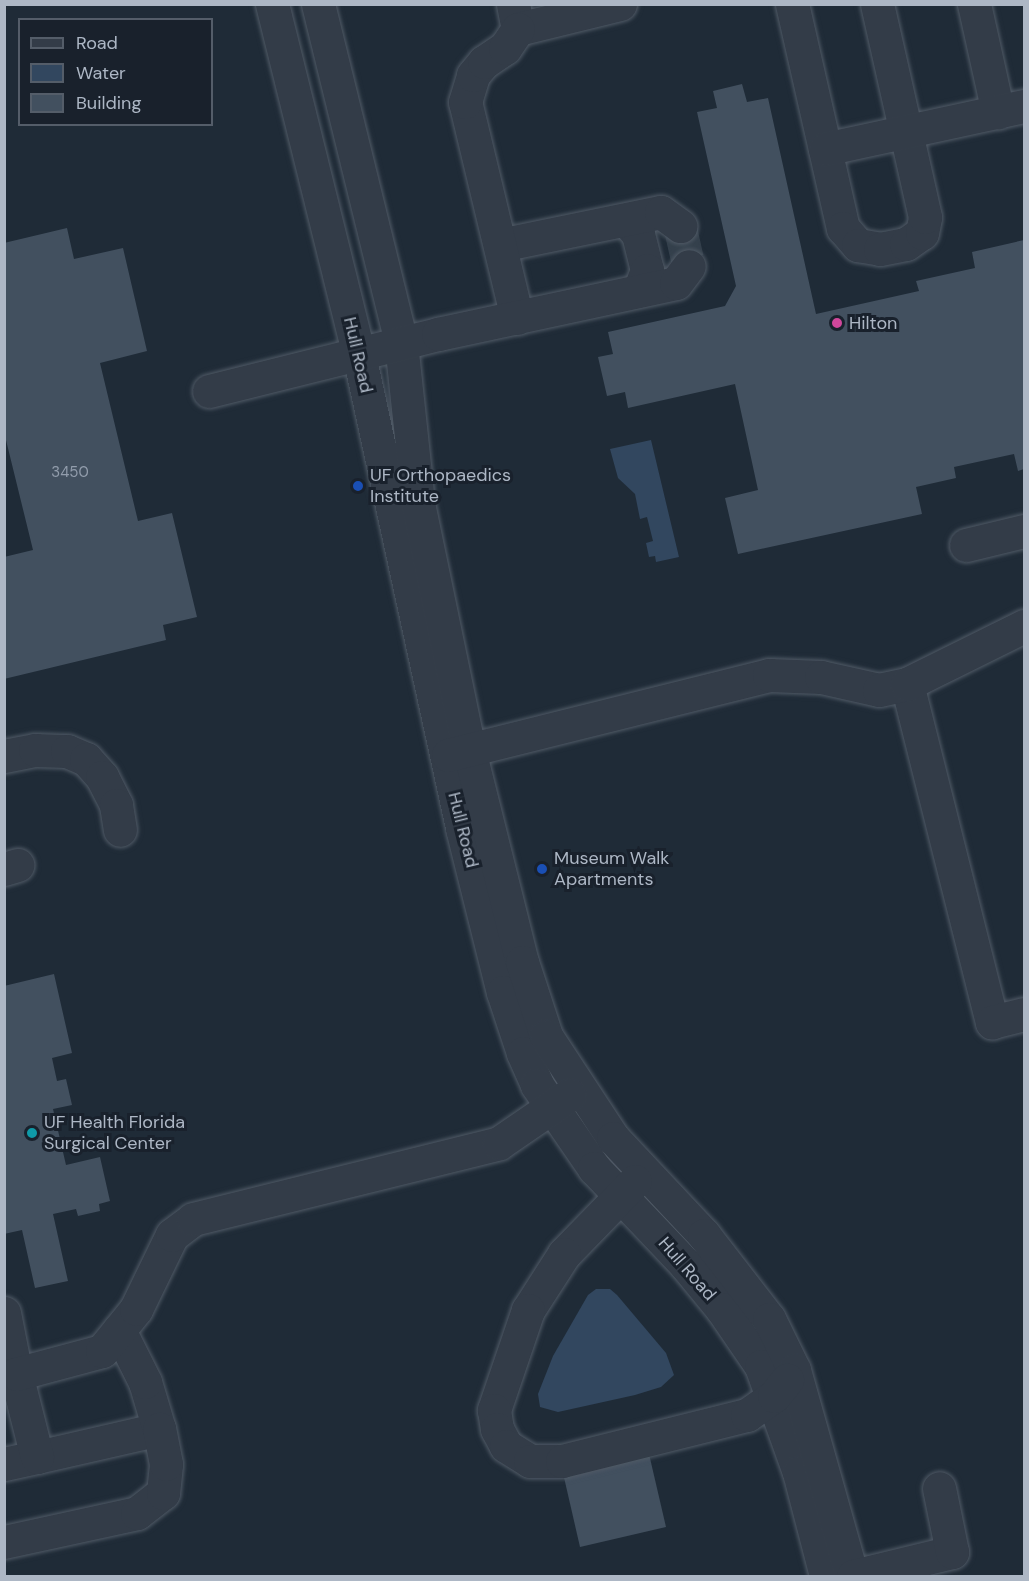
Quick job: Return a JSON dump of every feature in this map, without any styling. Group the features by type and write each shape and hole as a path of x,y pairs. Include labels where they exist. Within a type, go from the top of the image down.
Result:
{"street":[{"name":"Hull Road","path":"272,4 359,355 451,755 522,962 565,1098 594,1168 722,1309 756,1358 774,1396 834,1576"},
{"name":"Hull Road","path":"318,4 401,343 418,503 451,755"},
{"path":"517,318 465,102 473,75 484,62 505,48 516,17 620,4"},
{"path":"792,4 843,228 858,245 880,249 906,244 922,233 926,217 877,4"},
{"path":"825,149 1011,109 974,4"},
{"path":"500,246 661,212 680,226"},
{"path":"626,220 639,234 647,270 639,291"},
{"path":"209,391 401,343 676,283 689,266"},
{"path":"966,545 1024,531"},
{"path":"451,755 769,675 821,678 879,690 907,684 1024,626"},
{"path":"907,684 992,1022 1024,1014"},
{"path":"4,756 35,750 67,751 86,759 102,777 116,806 120,830"},
{"name":"Hull Road","path":"565,1098 613,1138 644,1171 740,1278 769,1319 794,1370 834,1576"},
{"path":"10,1375 102,1351 136,1309 172,1235 193,1219 499,1143 565,1098"},
{"path":"644,1171 564,1254 528,1310 494,1410 497,1429 506,1446 530,1461 562,1461 747,1415 774,1396 794,1370"},
{"path":"6,1326 10,1375 37,1457"},
{"path":"4,1542 137,1513 163,1493 166,1464 159,1429 145,1382 119,1330"},
{"path":"4,1464 159,1429"},
{"path":"834,1576 952,1552 939,1488"}],"water":[{"path":"651,440 679,557 656,562 655,556 649,557 646,543 653,541 647,517 640,519 635,494 618,478 610,449"},
{"path":"596,1289 610,1289 617,1295 666,1353 674,1375 661,1387 635,1395 558,1412 540,1407 538,1394 553,1356 588,1295"}],"building":[{"name":"Hilton","path":"742,84 747,102 768,98 816,314 919,291 916,281 975,268 972,252 1024,240 1024,469 1018,471 1014,454 954,467 956,478 916,487 922,514 738,554 725,498 758,490 735,384 628,408 625,392 607,396 598,357 613,354 608,332 725,306 736,286 697,112 717,108 713,91"},
{"path":"67,228 74,259 123,248 147,351 100,363 138,521 172,513 197,617 163,625 166,640 4,679 4,557 33,550 4,432 4,243"},
{"name":"UF Health Florida Surgical Center","path":"54,974 72,1053 52,1058 57,1081 66,1079 72,1105 53,1109 66,1165 100,1157 110,1201 99,1204 100,1211 78,1216 76,1209 53,1214 68,1281 35,1288 22,1230 4,1234 4,986"},
{"path":"646,1441 666,1527 580,1547 560,1460"}],"tunnel":[{"path":"680,226 689,266"}],"place":[{"name":"Hilton","path":"837,323"},
{"name":"UF Orthopaedics Institute","path":"358,486"},
{"name":"Museum Walk Apartments","path":"542,869"},
{"name":"UF Health Florida Surgical Center","path":"32,1133"}]}
